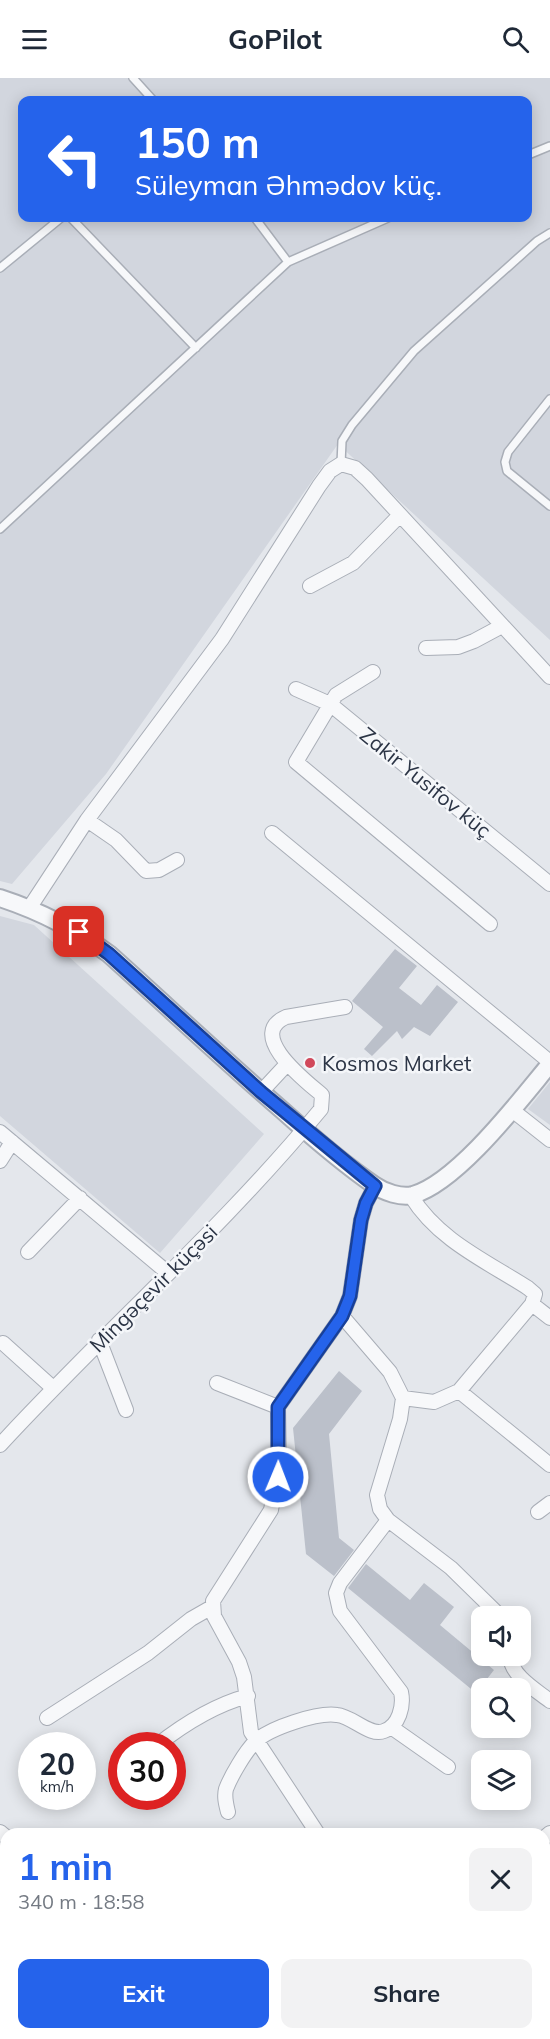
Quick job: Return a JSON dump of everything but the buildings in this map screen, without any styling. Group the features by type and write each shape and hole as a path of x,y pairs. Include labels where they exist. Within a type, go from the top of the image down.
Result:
{"street":[{"path":"30,907 87,820 222,639 319,486 330,471 341,464 355,468 550,677"},
{"path":"310,586 353,563 399,515"},
{"path":"426,648 458,646 474,641 502,626"},
{"path":"373,672 336,695 296,762 490,924"},
{"name":"Zakir Yusifov küç","path":"296,689 330,704 550,884"},
{"path":"87,820 116,840 146,871 159,870 177,860"},
{"path":"0,898 30,907 79,932 109,954 304,1129 375,1186 398,1195 411,1196 450,1172 512,1110 550,1063 272,833"},
{"path":"261,1092 287,1064 273,1041 274,1029 279,1020 345,1007"},
{"name":"Mingəçevir küçəsi","path":"0,1445 99,1340 244,1198 321,1109 322,1095 287,1064"},
{"path":"512,1110 550,1140"},
{"path":"0,1132 168,1273"},
{"path":"0,1161 12,1142"},
{"path":"314,1828 251,1732 248,1696 239,1662 212,1607 214,1595 222,1582 272,1510 279,1464 278,1407 342,1316 350,1296 361,1220 366,1203 375,1186"},
{"path":"403,1398 434,1402 459,1391 532,1304 535,1294 445,1236 429,1222 411,1196"},
{"path":"28,1252 80,1198"},
{"path":"532,1304 550,1318"},
{"path":"342,1316 390,1372 403,1398 376,1495 380,1509 388,1520 451,1568 490,1606"},
{"path":"99,1340 126,1410"},
{"path":"3,1343 53,1388"},
{"path":"217,1383 278,1407"},
{"path":"459,1391 550,1466"},
{"path":"538,1512 550,1503"},
{"path":"228,1812 227,1788 256,1741 313,1716 338,1714 374,1731 382,1732 391,1727 399,1716 403,1702 401,1692 340,1611 336,1593 340,1583 388,1520"},
{"path":"47,1718 148,1653 191,1619 212,1607"},
{"path":"513,1666 515,1671 550,1701"},
{"path":"174,1732 207,1712 248,1696"},
{"path":"391,1727 448,1767"}],"lane":[{"path":"133,78 149,96"},
{"path":"532,153 550,146"},
{"path":"0,268 56,222"},
{"path":"75,222 196,348"},
{"path":"258,222 288,262"},
{"path":"0,529 288,262 379,222"},
{"path":"341,464 342,441 352,424 414,351 537,241 550,233"},
{"path":"550,399 508,452 505,462 507,471 550,506"}],"shaded area":[{"path":"0,78 550,78 550,640 338,444 106,774 12,884 0,881"},
{"path":"0,916 34,925 264,1134 160,1253 0,1116"},
{"path":"550,1082 550,1125 528,1109"}],"place":[{"name":"Kosmos Market","path":"310,1063"}],"route":[{"path":"79,932 109,954 304,1129 375,1186 366,1203 361,1220 350,1296 342,1316 335,1330 278,1407 278,1477"}]}
